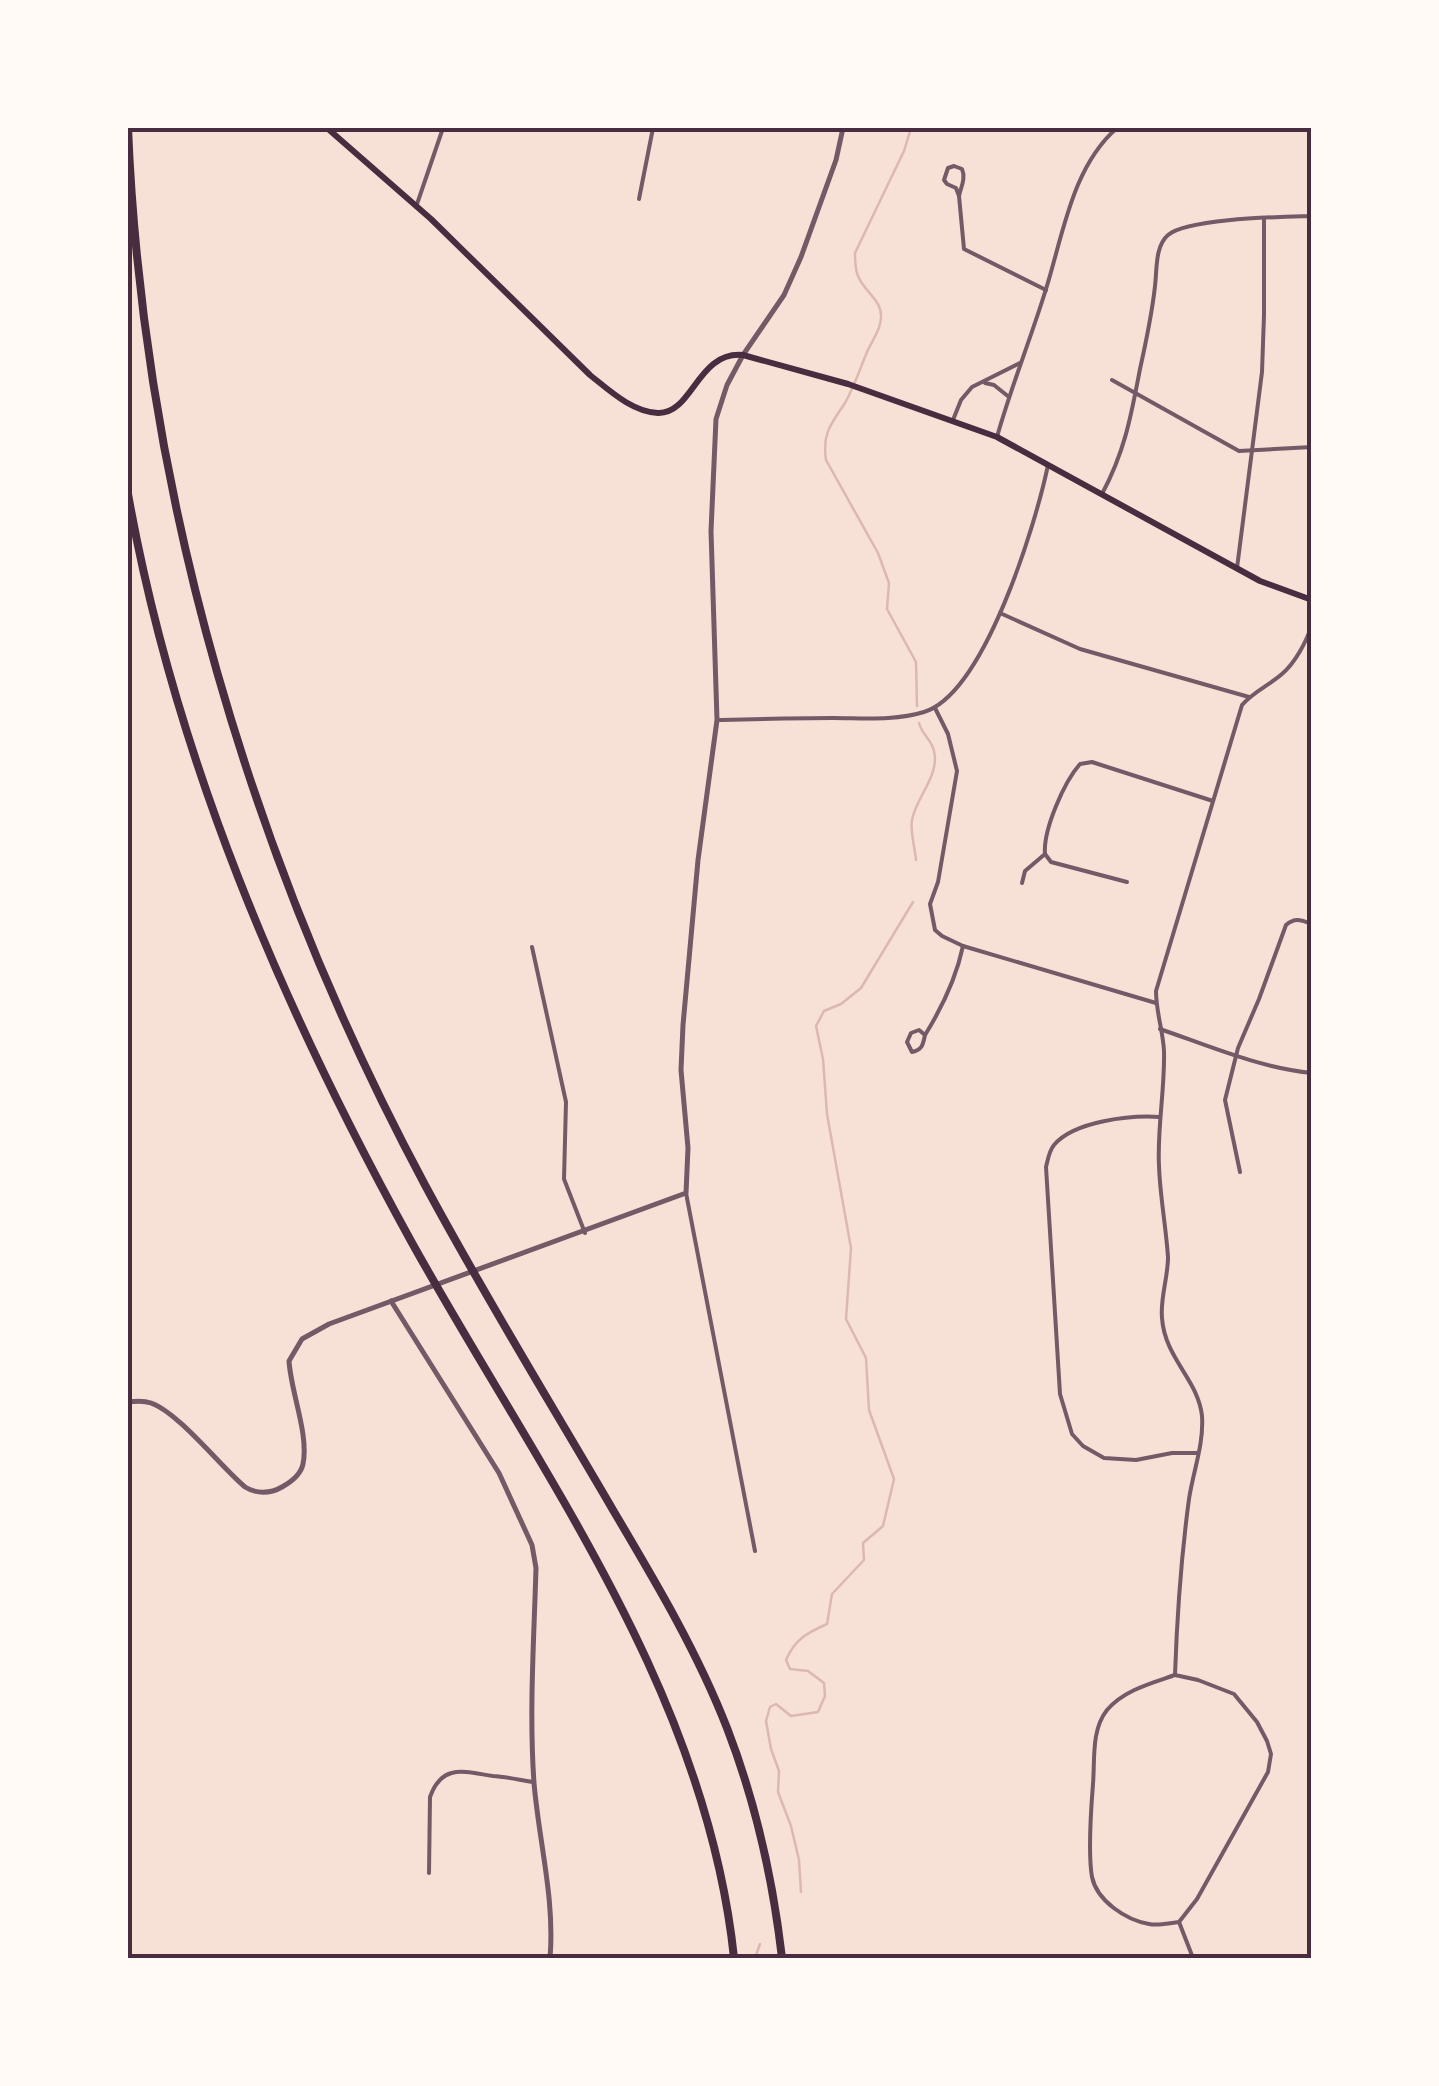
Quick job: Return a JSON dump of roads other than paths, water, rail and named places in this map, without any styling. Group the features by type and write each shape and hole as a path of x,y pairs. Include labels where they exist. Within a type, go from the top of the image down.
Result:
{"highway":[{"path":"128,128 145,320 174,489 218,672 276,850 340,1008 413,1163 700,1664 727,1726 758,1824 773,1890 782,1958"},
{"path":"128,494 152,610 184,725 254,918 379,1181 601,1568 655,1675 704,1804 727,1903 734,1958"}],"main road":[{"path":"326,128 416,206 590,376 638,408 660,414 670,410 681,402 704,371 731,354 848,384 997,436 1260,580 1312,600"}],"street":[{"path":"416,206 443,128"},
{"path":"639,200 653,128"},
{"path":"755,1552 686,1193 683,1025 696,873 716,720 712,531 716,419 727,385 795,270 843,128"},
{"path":"997,436 1071,204 1091,158 1117,128"},
{"path":"959,196 964,173 960,167 950,166 944,180 956,188 959,196 964,249 1046,290"},
{"path":"1102,494 1118,464 1136,392 1160,245 1166,236 1181,227 1200,223 1312,216"},
{"path":"1237,568 1262,372 1264,219"},
{"path":"953,420 972,387 1020,364"},
{"path":"1112,380 1231,449 1251,452 1312,447"},
{"path":"985,383 1009,397"},
{"path":"716,720 902,718 935,708 954,690 983,648 1000,613 1039,508 1048,465"},
{"path":"1000,613 1080,649 1249,697"},
{"path":"1175,1674 1190,1488 1202,1418 1198,1398 1169,1350 1162,1318 1168,1264 1159,1168 1164,1048 1156,991 1242,705 1288,668 1312,624"},
{"path":"935,708 948,734 957,771 938,882 930,904 935,930 963,946 1156,1003"},
{"path":"1022,883 1026,872 1045,854 1048,832 1071,775 1080,764 1092,762 1214,801"},
{"path":"1045,854 1051,862 1127,882"},
{"path":"1240,1172 1225,1100 1236,1056 1286,925 1300,919 1312,924"},
{"path":"532,946 566,1102 564,1179 584,1233"},
{"path":"925,1035 958,972 963,946"},
{"path":"1160,1030 1236,1056 1312,1073"},
{"path":"1160,1116 1083,1126 1054,1145 1048,1155 1060,1394 1072,1434 1104,1458 1136,1460 1198,1453"},
{"path":"128,1402 154,1404 244,1487 253,1492 273,1492 294,1479 303,1464 303,1442 288,1361 302,1339 329,1324 686,1193"},
{"path":"391,1301 499,1474 532,1545 536,1568 534,1782 547,1880 550,1958"},
{"path":"1175,1674 1234,1694 1257,1722 1271,1754 1268,1772 1197,1899 1179,1922 1152,1925 1130,1919 1106,1902 1092,1878 1096,1729 1106,1711 1120,1699 1175,1674"},
{"path":"430,1872 430,1797 434,1786 447,1774 463,1770 534,1782"},
{"path":"1179,1922 1193,1958"}],"waterway":[{"path":"911,128 904,151 855,253 858,276 878,303 880,324 848,397 829,429 825,451 826,460 878,553 889,583 887,609 916,662 917,706"},
{"path":"916,860 912,820 935,760 933,747 919,723"},
{"path":"801,1892 799,1860 778,1792 779,1771 766,1721 770,1707 776,1704 791,1716 818,1712 825,1696 824,1683 808,1671 790,1669 786,1660 802,1638 827,1624 832,1594 864,1560 863,1543 883,1526 894,1479 869,1410 866,1358 846,1319 851,1248 816,1026 824,1011 841,1004 861,988 913,902"},
{"path":"755,1958 760,1944"}]}
